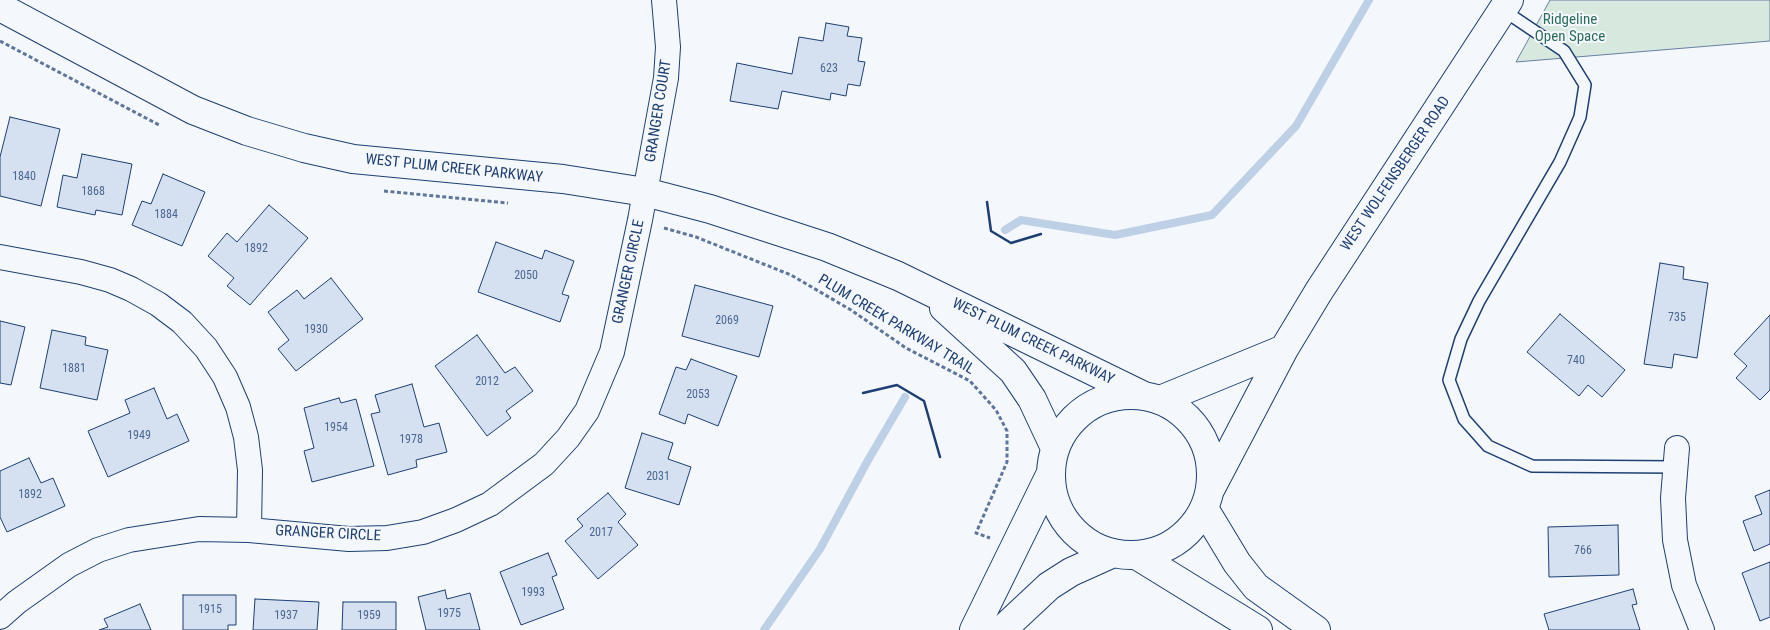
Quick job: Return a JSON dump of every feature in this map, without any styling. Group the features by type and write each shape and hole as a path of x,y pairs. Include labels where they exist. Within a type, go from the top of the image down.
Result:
{"main road":[{"name":"WEST WOLFENSBERGER ROAD","path":"1208,499 1284,349 1370,210 1506,5"},
{"name":"WEST PLUM CREEK PARKWAY","path":"0,7 193,110 247,131 304,148 354,159 563,179 645,192 710,209 827,247 861,260 1152,398"},
{"name":"WEST PLUM CREEK PARKWAY","path":"923,289 1013,371 1032,400 1055,448"},
{"path":"1152,398 1284,349"},
{"path":"974,630 1050,475 1055,448 1063,432 1075,417 1090,406 1107,399 1125,395 1152,398 1176,408 1190,420 1201,435 1209,452 1212,470 1208,499 1193,528 1178,542 1158,552 1124,555 1071,572 1049,586 1002,630"},
{"path":"1050,475 1054,501 1067,524 1086,543 1124,555 1258,630"},
{"path":"1208,499 1237,563 1256,586 1316,630"}],"street":[{"name":"GRANGER COURT","path":"645,192 666,78 668,47 664,0"},
{"name":"GRANGER CIRCLE","path":"0,617 69,564 98,550 129,540 199,529 249,530 349,539 387,538 424,532 490,504 544,464 568,438 587,411 612,352 645,192"},
{"path":"0,257 81,272 110,280 131,289 158,304 182,322 206,348 225,377 238,407 246,437 250,470 249,530"},
{"path":"1676,458 1673,498 1675,540 1684,585 1702,630"}],"lane":[{"path":"1506,5 1564,51 1585,85 1580,117 1560,162 1479,301 1461,339 1449,380 1464,419 1488,446 1532,466 1676,458"}],"path":[{"name":"PLUM CREEK PARKWAY TRAIL","path":"640,220 696,237 790,275 851,310 906,348 970,381 996,410 1006,431 1007,462 976,533 990,538"}],"green space":[{"name":"Ridgeline Open Space","path":"1550,0 1770,0 1770,41 1516,62"}],"building":[{"path":"826,23 849,27 847,36 862,38 858,61 865,62 860,86 848,84 846,96 831,93 830,100 782,91 778,109 730,101 737,63 792,74 799,37 823,41"},
{"path":"10,117 60,129 41,206 0,196 0,157"},
{"path":"82,154 132,164 122,215 96,210 95,215 57,207 63,175 77,178"},
{"path":"163,174 205,192 182,246 132,225 142,201 151,204"},
{"path":"269,205 308,238 250,305 227,286 234,278 208,256 227,233 237,242"},
{"path":"496,242 542,259 545,250 574,261 562,294 569,296 560,322 478,292"},
{"path":"1660,263 1684,267 1683,279 1708,283 1697,358 1674,354 1672,368 1644,364"},
{"path":"331,278 363,319 296,371 278,349 289,340 268,312 297,290 304,299"},
{"path":"695,285 773,306 759,357 682,336"},
{"path":"1560,314 1625,370 1602,397 1588,385 1579,396 1527,352"},
{"path":"1770,315 1770,390 1760,400 1736,378 1747,366 1734,354"},
{"path":"0,321 25,327 11,385 0,383"},
{"path":"52,330 86,337 85,345 108,350 97,400 40,388"},
{"path":"477,335 505,373 515,367 533,391 506,411 511,418 487,436 435,366"},
{"path":"691,359 737,376 718,426 688,414 685,424 659,414 676,367 686,370"},
{"path":"412,384 424,427 439,423 447,452 416,460 417,467 388,475 371,414 380,412 375,395"},
{"path":"154,388 167,419 177,414 189,441 108,477 88,431 130,413 125,400"},
{"path":"339,398 341,403 356,399 374,466 312,482 304,451 314,448 304,408"},
{"path":"642,433 673,443 668,459 691,467 679,505 625,488"},
{"path":"29,458 41,483 53,478 65,506 7,532 0,517 0,471"},
{"path":"1770,490 1770,544 1754,551 1743,521 1762,514 1755,496"},
{"path":"608,493 626,514 618,522 638,545 598,579 565,541 583,526 577,519"},
{"path":"1618,525 1619,575 1549,577 1548,527"},
{"path":"548,553 557,575 552,577 564,609 521,625 500,572"},
{"path":"1770,562 1770,617 1760,621 1742,573"},
{"path":"1633,589 1637,604 1632,605 1640,630 1549,630 1544,614"},
{"path":"445,590 447,599 470,593 480,630 426,630 418,597"},
{"path":"183,595 236,595 236,625 228,625 228,630 183,630"},
{"path":"255,599 319,602 317,630 253,630"},
{"path":"343,602 396,602 396,630 342,630"},
{"path":"140,604 151,630 99,630 108,627 104,619"}],"waterway":[{"path":"1005,230 1021,220 1115,235 1212,215 1296,126 1369,0"},
{"path":"764,630 820,549 905,397"}],"wall":[{"path":"987,202 991,231 1011,243 1041,234"},
{"path":"863,393 897,385 924,401 940,457"}]}
